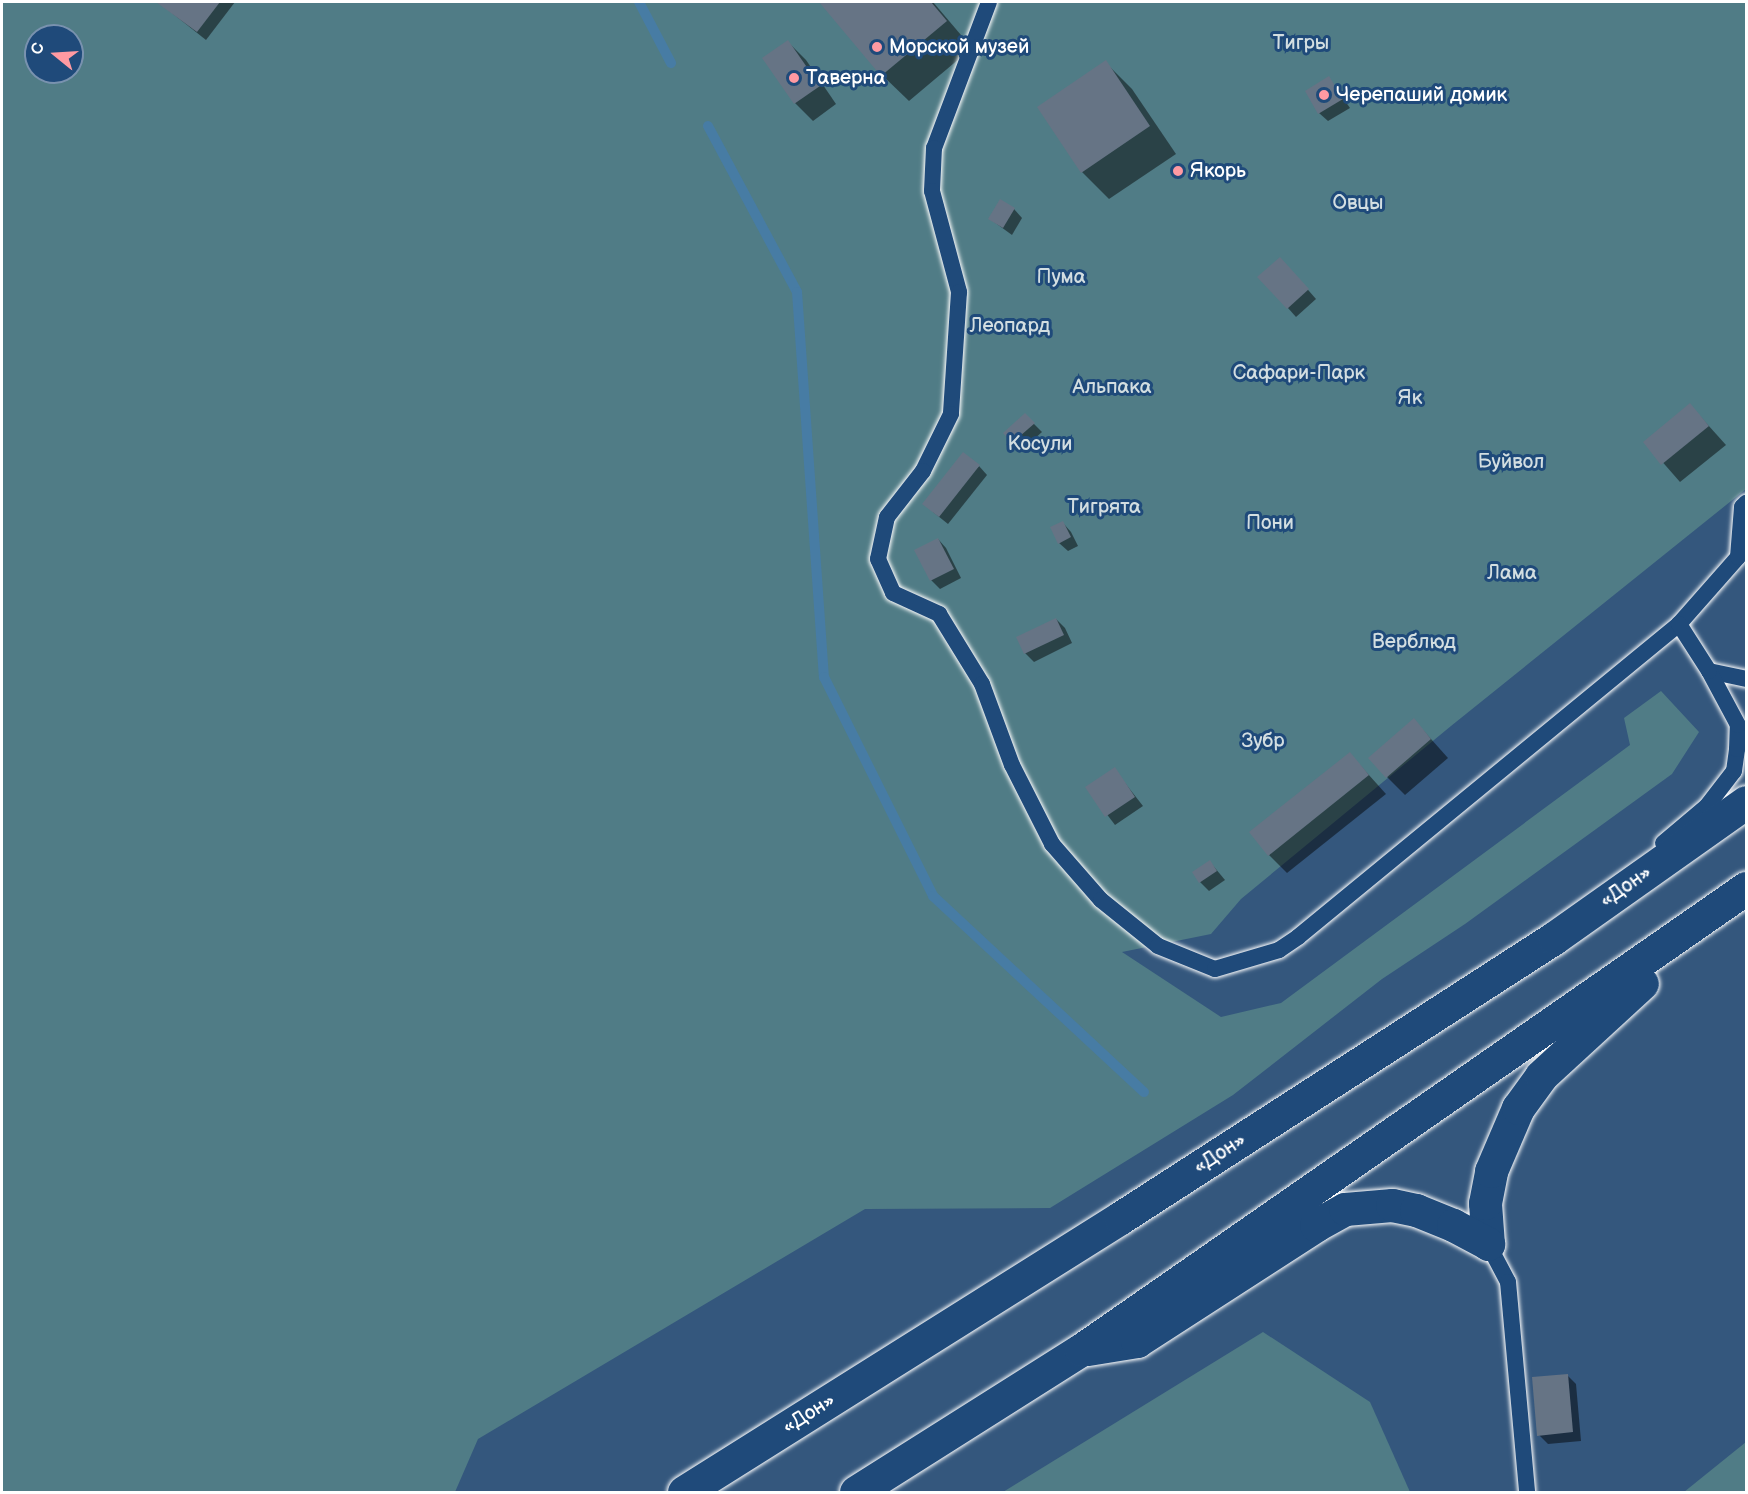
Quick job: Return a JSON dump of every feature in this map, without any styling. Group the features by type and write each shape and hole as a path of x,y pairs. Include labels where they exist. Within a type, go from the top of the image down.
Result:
{"highway":[{"name":"«Дон»","path":"684,1492 1120,1218 1554,938 1746,802"},
{"path":"856,1492 1081,1350 1746,888"},
{"path":"1488,1244 1485,1203 1491,1171 1518,1108 1541,1076 1646,980 1654,954"},
{"path":"1081,1350 1137,1341 1316,1225 1345,1209 1392,1205 1416,1210 1453,1225 1488,1244"}],"lane":[{"path":"989,2 934,148 932,191 959,292 951,414 923,471 887,517 878,559 893,593 939,614 982,684 1012,765 1052,844 1101,900 1158,946 1215,969 1279,950 1450,814 1679,624 1738,557 1742,507 1746,503"},
{"path":"1554,938 1707,806 1734,771 1738,725 1709,671 1679,624"},
{"path":"1709,671 1746,679"},
{"path":"1488,1244 1508,1282 1527,1492"}],"green space":[{"path":"2,2 1746,2 1746,489 1451,726 1241,899 1211,934 1122,952 1221,1017 1281,1003 1630,745 1624,718 1661,691 1699,732 1672,774 1465,924 1382,979 1233,1095 1050,1208 865,1209 478,1439 455,1492 2,1492"},
{"path":"1263,1332 1370,1402 1410,1492 1003,1492"},
{"path":"1746,1442 1746,1492 1684,1492"}],"building":[{"path":"156,2 220,2 197,32"},
{"path":"819,2 931,2 947,21 881,76"},
{"path":"788,40 820,86 794,104 762,58"},
{"path":"1106,60 1150,126 1081,173 1037,107"},
{"name":"Черепаший домик","path":"1329,76 1343,99 1318,114 1305,91"},
{"path":"1000,199 1015,208 1003,228 988,219"},
{"path":"1280,257 1309,289 1287,309 1257,277"},
{"path":"1690,403 1709,426 1661,465 1643,442"},
{"path":"1025,413 1035,423 1012,443 1003,433"},
{"path":"963,452 980,465 939,517 922,504"},
{"path":"1063,521 1071,537 1058,544 1050,527"},
{"path":"938,538 954,569 930,581 914,550"},
{"path":"1056,618 1064,635 1024,654 1016,637"},
{"path":"1414,718 1431,739 1386,778 1368,758"},
{"path":"1350,752 1369,775 1268,856 1249,832"},
{"path":"1115,767 1135,797 1105,817 1085,787"},
{"path":"1210,860 1217,871 1199,883 1192,872"},
{"path":"1568,1374 1573,1432 1537,1436 1532,1377"}],"waterway":[{"path":"639,2 671,63"},
{"path":"708,126 797,292 824,677 933,896 1144,1092"}],"place":[{"name":"Морской музей","path":"877,47"},
{"name":"Таверна","path":"794,78"},
{"name":"Черепаший домик","path":"1324,95"},
{"name":"Якорь","path":"1178,171"}],"park label":[{"name":"Тигры","path":"1301,43"},
{"name":"Овцы","path":"1358,203"},
{"name":"Пума","path":"1061,277"},
{"name":"Леопард","path":"1010,326"},
{"name":"Сафари-Парк","path":"1299,373"},
{"name":"Альпака","path":"1112,387"},
{"name":"Як","path":"1410,398"},
{"name":"Косули","path":"1040,444"},
{"name":"Буйвол","path":"1511,462"},
{"name":"Тигрята","path":"1104,507"},
{"name":"Пони","path":"1270,523"},
{"name":"Лама","path":"1512,573"},
{"name":"Верблюд","path":"1414,642"},
{"name":"Зубр","path":"1263,741"}]}
